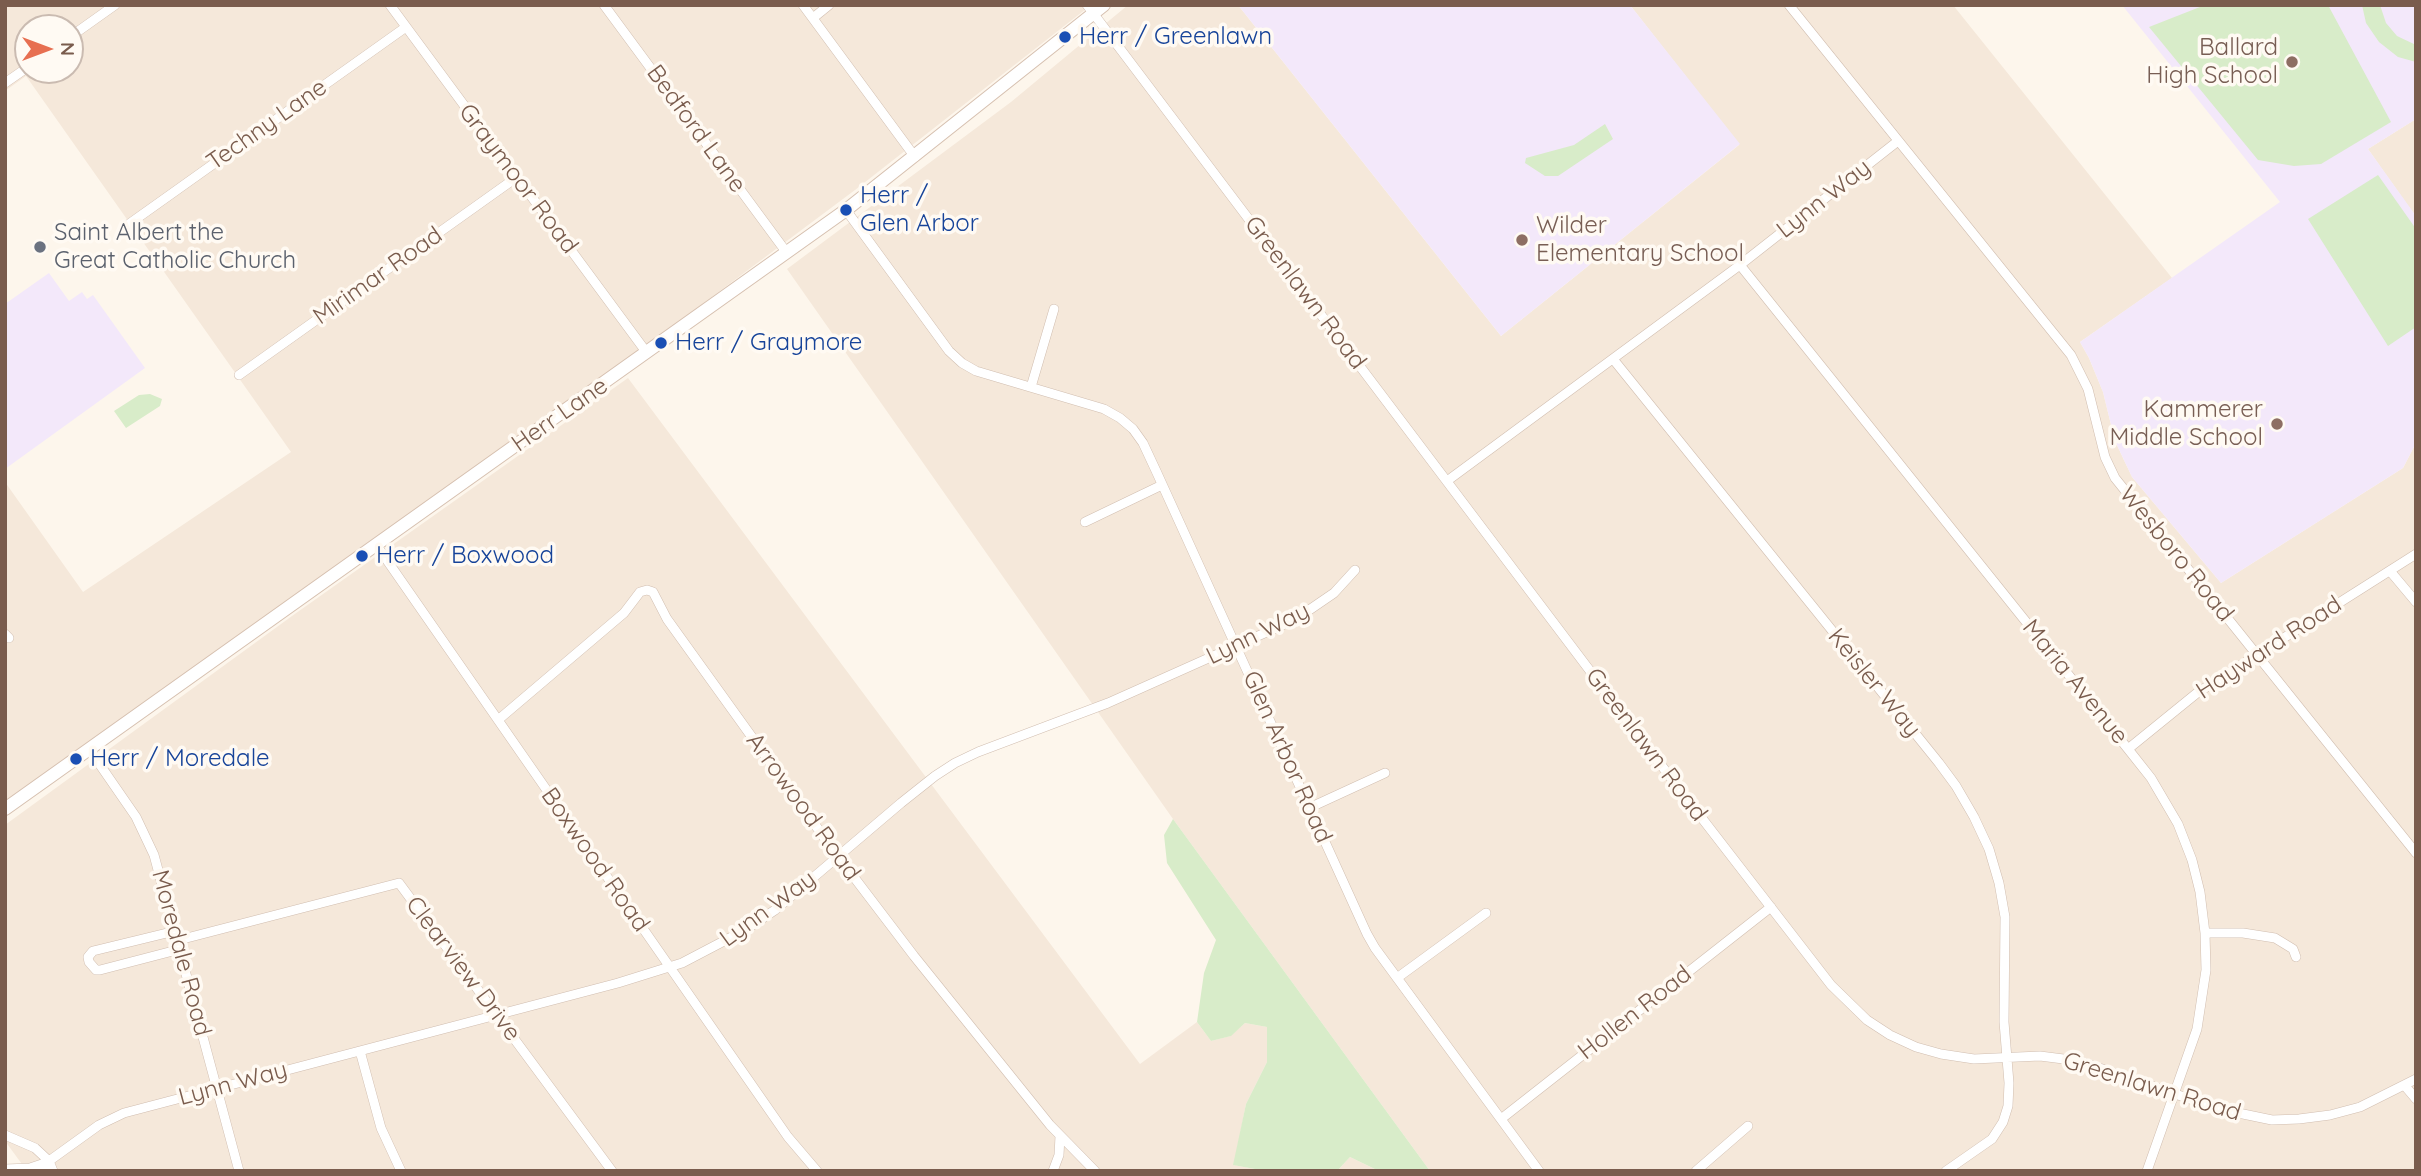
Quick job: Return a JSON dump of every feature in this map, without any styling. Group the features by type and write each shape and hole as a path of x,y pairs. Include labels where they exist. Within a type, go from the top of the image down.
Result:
{"main road":[{"name":"Herr Lane","path":"5,809 846,210 915,157 1090,10 1104,5"}],"street":[{"path":"84,27 115,5"},
{"name":"Graymoor Road","path":"390,5 647,353"},
{"name":"Bedford Lane","path":"604,5 787,253"},
{"path":"803,5 915,157"},
{"path":"813,18 829,5"},
{"name":"Wesboro Road","path":"1789,5 2071,355 2088,389 2105,457 2116,478 2416,853"},
{"name":"Greenlawn Road","path":"1090,10 1770,907 1847,1003 1878,1027 1916,1046 1941,1054 1974,1059 2058,1057 2080,1061 2248,1116 2300,1119 2330,1115 2360,1107 2416,1079"},
{"name":"Techny Lane","path":"129,224 406,27"},
{"name":"Lynn Way","path":"1447,481 1740,265 1898,141"},
{"name":"Mirimar Road","path":"239,375 517,177"},
{"name":"Glen Arbor Road","path":"846,210 955,358 976,371 1104,410 1133,429 1143,443 1367,934 1539,1171"},
{"name":"Maria Avenue","path":"1740,265 2151,778 2178,824 2192,860 2200,892 2205,933 2204,997 2197,1029 2147,1171"},
{"path":"1031,387 1054,309"},
{"name":"Keisler Way","path":"1613,359 1936,760 1956,786 1974,817 1996,871 2005,917 2004,1022 2007,1059"},
{"path":"1085,522 1162,485"},
{"name":"Boxwood Road","path":"377,546 788,1137 816,1170"},
{"name":"Hayward Road","path":"2128,749 2197,693 2416,555"},
{"name":"Lynn Way","path":"42,1171 99,1125 124,1113 618,983 671,967 711,949 775,910 926,783 955,763 1108,703 1314,608 1334,593 1355,570"},
{"path":"2390,571 2416,602"},
{"name":"Arrowood Road","path":"498,720 624,613 640,592 653,592 667,619 838,856 914,956 1060,1136 1095,1171"},
{"name":"Moredale Road","path":"89,749 148,839 165,888 239,1171"},
{"path":"1310,808 1385,773"},
{"name":"Clearview Drive","path":"178,940 399,883 612,1171"},
{"name":"Hollen Road","path":"1501,1119 1770,907"},
{"path":"1397,978 1486,913"},
{"path":"167,933 178,940 173,951 100,970 96,970 89,962 88,957 93,951 167,933"},
{"path":"2205,933 2243,933 2276,938 2293,949 2296,957"},
{"path":"360,1051 381,1128 401,1171"},
{"path":"1946,1171 1985,1145 2000,1127 2010,1096 2007,1059"},
{"path":"2404,1086 2416,1099"},
{"path":"1696,1171 1748,1126"},
{"path":"5,1135 36,1149 51,1166"},
{"path":"1053,1171 1059,1155 1060,1136"},
{"name":"Lynn Way","path":"5,1169 51,1166"}],"shaded area":[{"path":"5,5 1091,5 855,190 578,397 5,802 5,482 83,592 291,452 32,84 84,84 84,14 14,14 15,84 5,91"},
{"path":"1128,5 1238,5 1501,336 1739,145 1630,5 1953,5 2172,278 2080,342 2103,392 2115,441 2132,477 2221,583 2403,468 2416,443 2416,1171 1430,1171 1173,819 787,269 1011,102"},
{"name":"Wilder Elementary School","path":"1238,5 1630,5 1740,144 1501,336"},
{"path":"2122,5 2416,5 2416,119 2368,149 2416,216 2416,443 2403,468 2221,583 2132,477 2115,441 2103,392 2080,342 2280,202"},
{"path":"2416,119 2416,217 2368,149"},
{"path":"49,273 69,301 82,292 87,299 93,295 145,368 5,469 5,304"},
{"path":"628,378 1140,1064 1197,1022 1211,1041 1230,1036 1245,1023 1267,1027 1267,1062 1246,1104 1234,1165 1266,1171 27,1171 5,1141 5,825 292,616"},
{"path":"1350,1157 1379,1171 1337,1171"}],"green space":[{"name":"Ballard High School","path":"2205,5 2328,5 2391,122 2321,164 2294,166 2258,160 2149,27"},
{"path":"2362,5 2380,5 2386,23 2397,36 2416,45 2416,62 2398,57 2379,42 2366,23"},
{"path":"1605,124 1613,139 1558,176 1545,176 1525,163 1526,158 1574,145"},
{"path":"2378,175 2416,229 2416,327 2388,346 2308,219"},
{"path":"150,394 162,399 160,406 126,428 114,411 139,395"},
{"path":"1173,819 1430,1171 1379,1171 1350,1157 1337,1171 1266,1171 1233,1165 1246,1104 1267,1062 1267,1027 1245,1023 1231,1036 1211,1041 1197,1022 1204,973 1216,940 1167,863 1164,835"}],"place":[{"name":"Herr / Greenlawn","path":"1065,37"},
{"name":"Ballard High School","path":"2292,62"},
{"name":"Herr / Glen Arbor","path":"846,210"},
{"name":"Wilder Elementary School","path":"1522,240"},
{"name":"Saint Albert the Great Catholic Church","path":"40,247"},
{"name":"Herr / Graymore","path":"661,343"},
{"name":"Kammerer Middle School","path":"2277,424"},
{"name":"Herr / Boxwood","path":"362,556"},
{"name":"Herr / Moredale","path":"76,759"}]}
